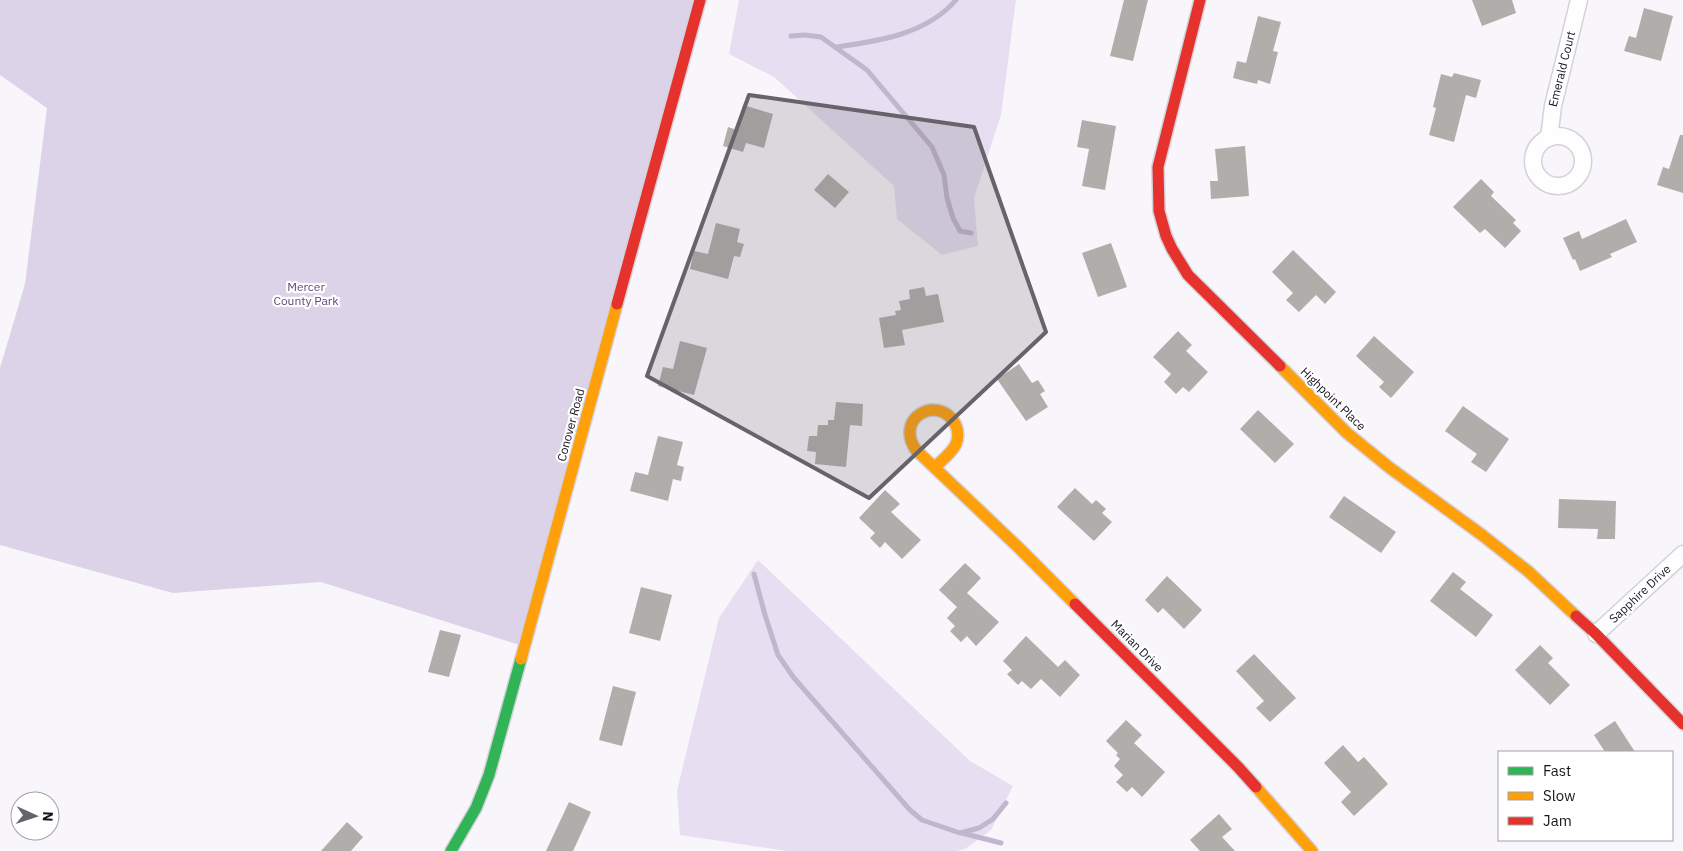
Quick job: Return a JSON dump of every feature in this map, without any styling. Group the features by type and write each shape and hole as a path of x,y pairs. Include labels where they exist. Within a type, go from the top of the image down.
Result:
{"street":[{"name":"Conover Road","path":"451,851 476,808 489,775 700,0"},
{"name":"Highpoint Place","path":"1200,0 1158,167 1156,193 1159,216 1166,239 1177,260 1188,275 1347,433 1390,468 1482,534 1536,578 1596,634 1683,724"},
{"name":"Emerald Court","path":"1549,138 1552,106 1579,0"},
{"name":"Marian Drive","path":"935,467 952,450 957,442 958,430 949,414 941,410 929,409 917,416 910,427 910,440 916,450 1019,548 1238,767 1312,851"},
{"name":"Sapphire Drive","path":"1596,634 1683,554"}],"highlighted area":[{"path":"749,95 974,127 1046,332 869,498 647,376"}],"shaded area":[{"path":"739,0 1016,0 1001,115 974,198 978,246 942,255 897,219 894,186 774,77 729,54"},
{"path":"758,560 970,761 1013,786 991,830 965,849 956,851 788,851 680,835 677,791 719,618"}],"green space":[{"name":"Mercer County Park","path":"0,0 699,0 523,646 321,582 173,593 0,545 0,368 25,284 47,108 0,75"}],"building":[{"path":"1124,0 1148,0 1133,61 1110,56"},
{"path":"1472,0 1512,0 1516,13 1482,26"},
{"path":"1644,8 1673,16 1661,61 1624,51 1629,36 1636,38"},
{"path":"1258,16 1281,22 1273,51 1278,52 1270,84 1258,80 1257,84 1233,78 1237,61 1246,63"},
{"path":"1454,73 1481,80 1476,98 1466,95 1454,142 1429,135 1436,108 1433,107 1441,74 1452,77"},
{"path":"743,105 773,114 764,148 746,143 743,152 723,146 728,127 737,130"},
{"path":"1082,120 1116,126 1105,190 1082,186 1089,149 1077,147"},
{"path":"1680,135 1683,135 1683,193 1657,185 1663,167 1669,169"},
{"path":"1245,146 1249,196 1211,199 1210,181 1218,181 1215,149"},
{"path":"828,174 849,192 835,208 814,190"},
{"path":"1481,179 1494,192 1491,196 1516,220 1513,223 1521,231 1505,248 1485,229 1480,233 1453,207"},
{"path":"1626,219 1637,242 1610,254 1612,257 1580,271 1563,238 1579,231 1582,239"},
{"path":"716,223 740,229 737,242 744,244 740,257 734,256 728,279 690,269 694,251 708,254"},
{"path":"1111,243 1127,287 1098,297 1082,253"},
{"path":"1293,250 1336,292 1325,304 1316,295 1299,312 1286,300 1293,293 1272,272"},
{"path":"924,287 926,296 938,294 944,322 902,330 905,345 884,348 879,318 896,315 895,311 901,310 899,301 910,299 909,290"},
{"path":"1178,331 1192,345 1186,351 1208,372 1189,392 1183,387 1176,394 1164,382 1171,374 1153,357"},
{"path":"1374,336 1414,372 1391,398 1379,387 1384,382 1356,356"},
{"path":"680,341 707,348 694,395 658,386 663,367 673,369"},
{"path":"1019,364 1032,383 1038,380 1045,391 1040,394 1048,407 1026,421 997,379"},
{"path":"836,402 863,404 862,426 850,425 846,467 815,464 816,452 807,451 809,436 817,436 818,425 828,425 828,420 834,420"},
{"path":"1463,406 1509,439 1486,472 1471,462 1477,454 1445,431"},
{"path":"1258,410 1294,444 1275,463 1240,429"},
{"path":"658,436 683,442 677,465 684,467 681,481 673,479 668,501 630,491 635,472 648,475"},
{"path":"1075,488 1092,504 1096,500 1106,509 1102,513 1112,522 1094,541 1057,507"},
{"path":"885,490 900,504 891,512 921,540 902,559 885,542 880,548 870,538 875,533 859,518"},
{"path":"1344,496 1396,532 1381,553 1329,517"},
{"path":"1559,499 1616,501 1615,539 1597,539 1598,529 1558,528"},
{"path":"965,563 981,578 967,593 999,622 976,646 967,636 961,642 950,631 955,626 947,618 957,607 939,590"},
{"path":"1453,572 1466,582 1460,589 1493,615 1476,637 1430,601"},
{"path":"1167,576 1202,610 1184,629 1163,608 1158,613 1145,600"},
{"path":"641,587 672,595 660,641 629,633"},
{"path":"440,630 461,635 449,677 428,672"},
{"path":"1026,636 1058,667 1065,660 1080,675 1060,697 1041,679 1031,689 1022,681 1018,685 1007,674 1012,670 1003,661"},
{"path":"1540,645 1553,658 1548,663 1570,685 1550,705 1515,670"},
{"path":"1254,654 1296,698 1270,722 1256,708 1264,701 1236,671"},
{"path":"613,686 636,692 622,746 599,740"},
{"path":"1126,720 1142,735 1134,743 1165,772 1142,797 1132,787 1127,792 1116,782 1123,775 1114,766 1120,759 1116,755 1118,753 1106,741"},
{"path":"1615,721 1634,751 1604,751 1594,735"},
{"path":"1343,745 1358,762 1364,757 1388,784 1354,816 1341,802 1351,792 1324,763"},
{"path":"569,802 591,812 573,851 546,851"},
{"path":"1219,814 1232,829 1222,837 1235,851 1200,851 1190,840"},
{"path":"347,822 363,837 351,851 321,851"}],"waterway":[{"path":"837,47 869,42 917,28 944,12 956,0"},
{"path":"791,36 821,37 867,70 932,147 944,175 947,198 953,218 960,231 971,233"},
{"path":"754,574 778,655 794,678 910,810 922,820 960,833 979,828 993,819 1006,803"},
{"path":"962,833 1001,843"}],"traffic: fast":[{"path":"451,851 476,808 489,775 521,659"}],"traffic: slow":[{"path":"521,659 617,304"},
{"path":"1280,366 1347,433 1390,468 1529,572 1576,616"},
{"path":"935,467 954,447 958,433 954,422 947,414 938,410 920,414 914,420 910,428 911,439 916,450 1075,604"},
{"path":"1256,787 1312,851"}],"traffic: jam":[{"path":"617,304 700,0"},
{"path":"1200,0 1158,167 1159,211 1166,236 1188,275 1280,366"},
{"path":"1075,604 1256,787"},
{"path":"1576,616 1596,634 1683,724"}]}
